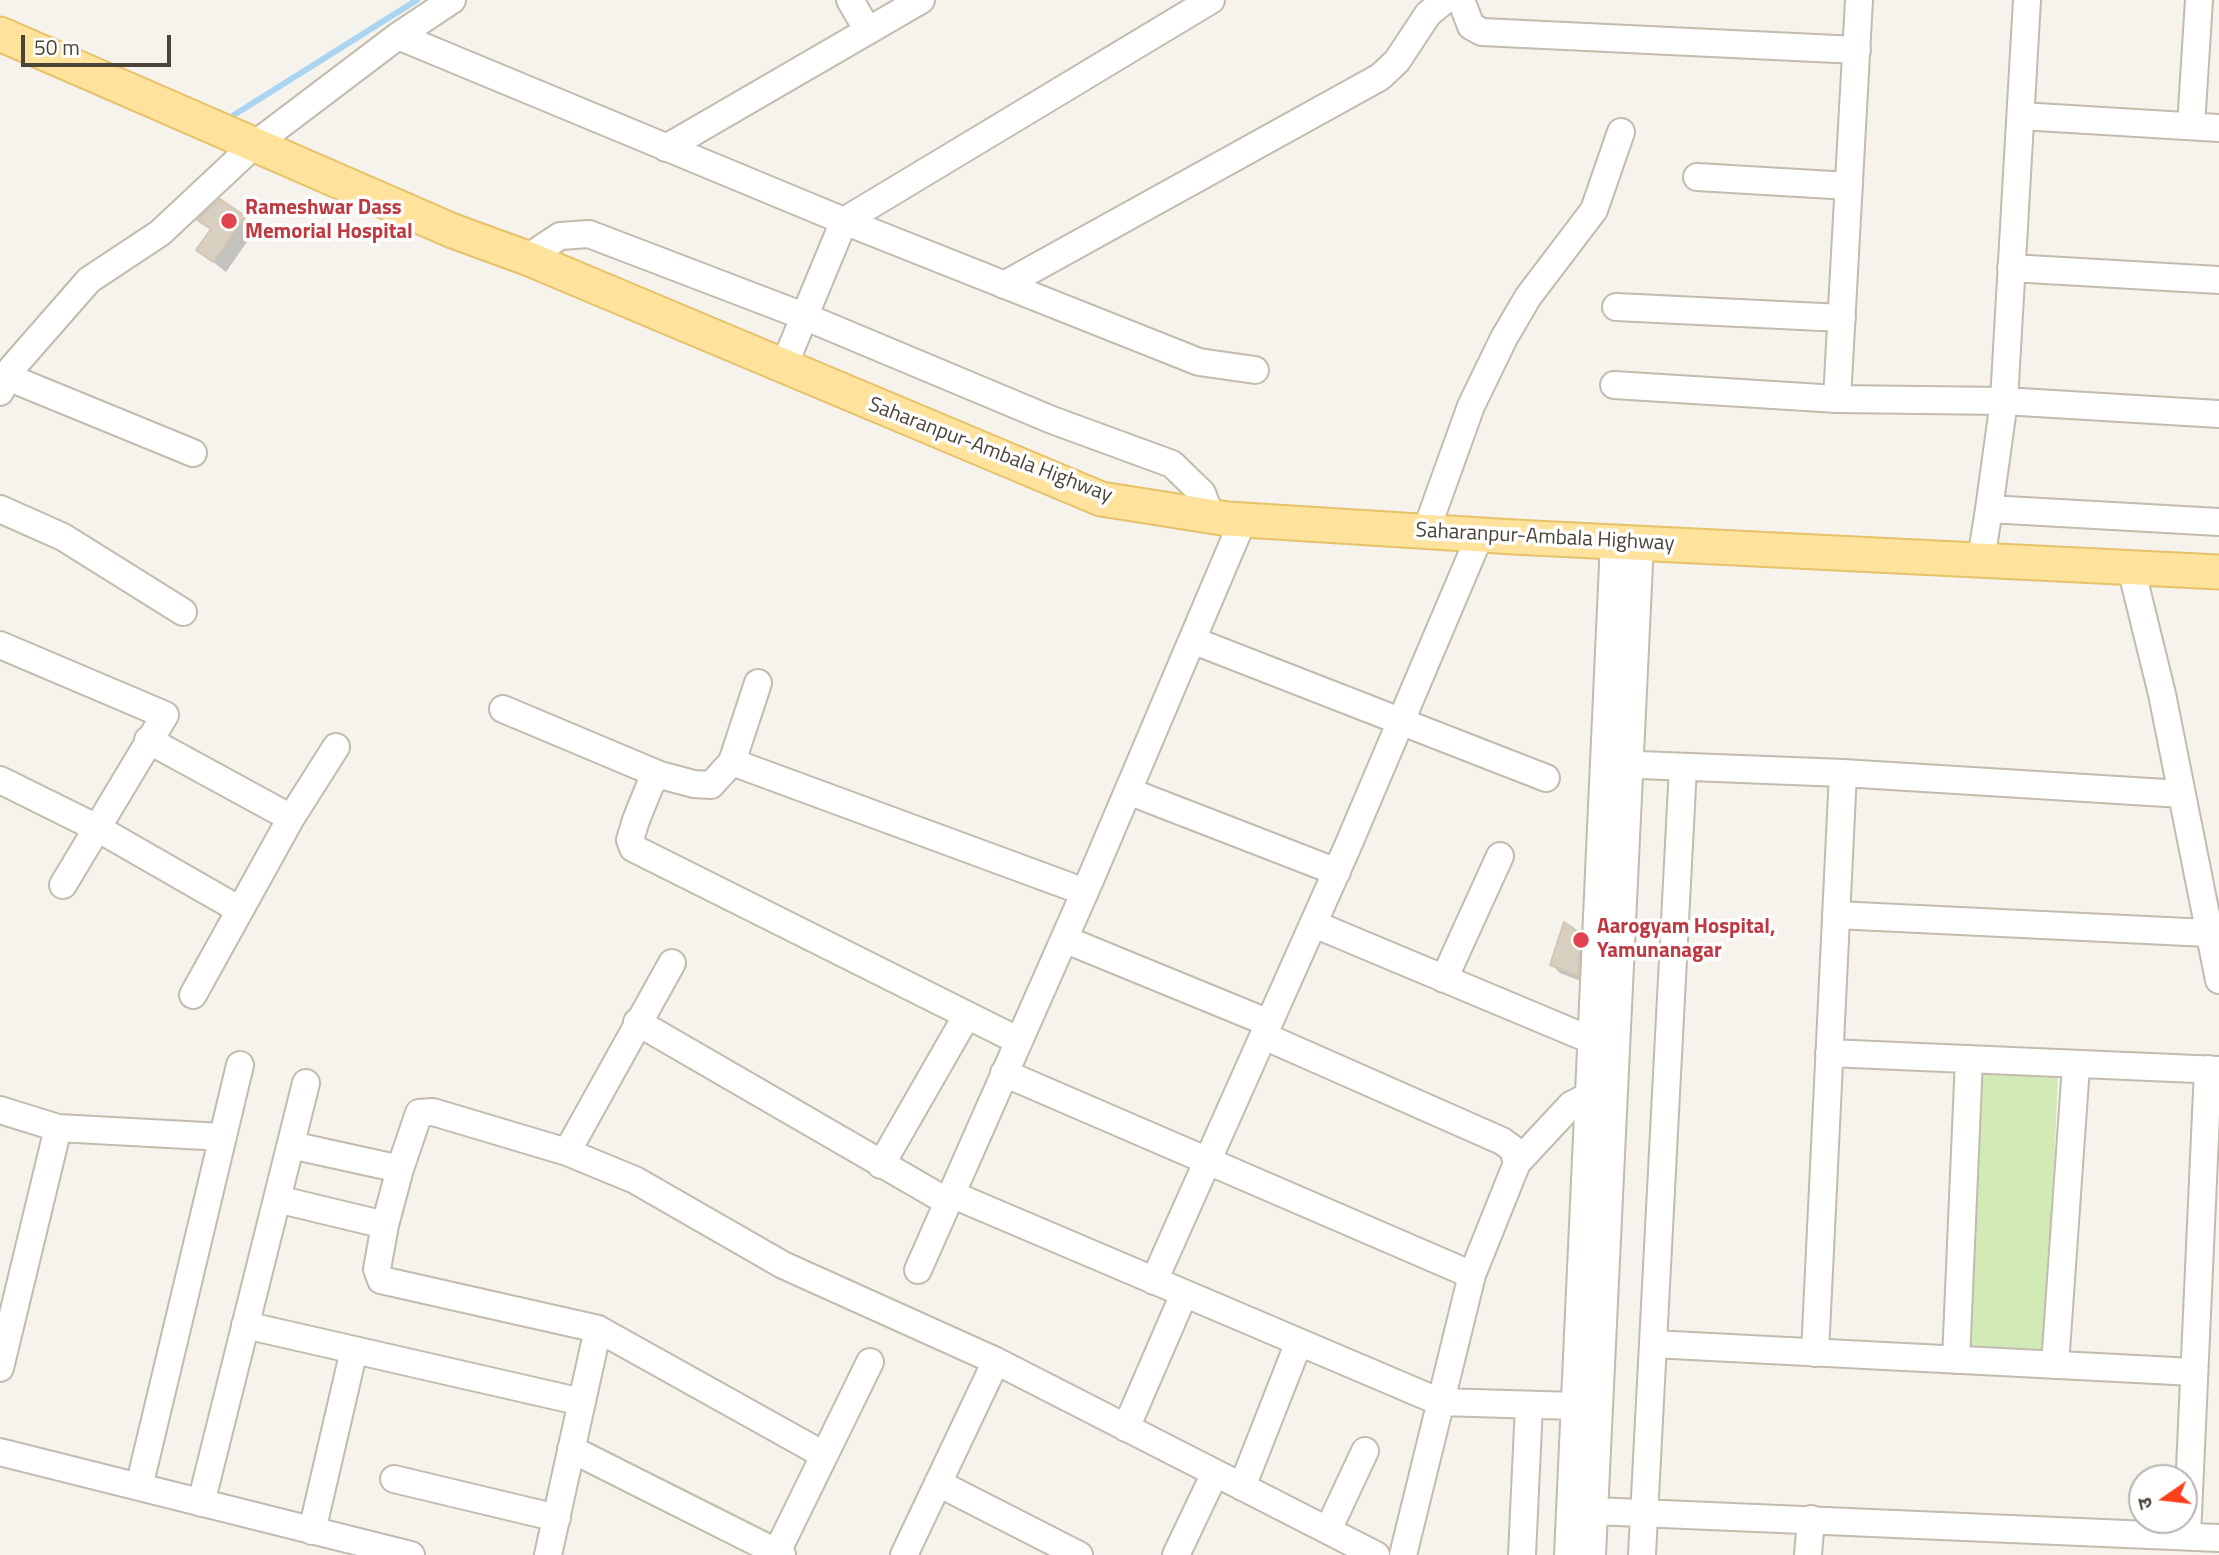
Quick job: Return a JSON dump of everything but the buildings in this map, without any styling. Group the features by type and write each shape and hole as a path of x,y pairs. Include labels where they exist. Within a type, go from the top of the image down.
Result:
{"main road":[{"name":"Saharanpur-Ambala Highway","path":"0,34 453,231 527,258 783,368 1101,499 1227,518 1480,535 2219,572"}],"street":[{"path":"850,0 868,31"},
{"path":"666,148 921,0"},
{"path":"783,368 844,221 1211,0"},
{"path":"1004,285 1380,77 1397,61 1428,14 1445,0"},
{"path":"1461,0 1471,26 1482,32 1857,50"},
{"path":"1838,399 1859,0"},
{"path":"1981,560 2004,401 2027,0"},
{"path":"2191,126 2199,0"},
{"path":"193,453 5,375 89,280 160,233 254,145 398,36 450,1"},
{"path":"398,36 844,221 1199,362 1255,370"},
{"path":"2021,116 2219,128"},
{"path":"1426,531 1471,407 1499,349 1528,297 1594,210 1621,132"},
{"path":"1697,177 1849,186"},
{"path":"527,258 560,236 589,234 806,317 1052,420 1172,464 1227,518 1192,640 918,1270"},
{"path":"2011,268 2219,280"},
{"path":"1616,307 1842,318"},
{"path":"1614,385 1838,399 2004,401 2219,414"},
{"path":"0,509 63,537 183,612"},
{"path":"1989,509 2219,522"},
{"path":"1154,1281 1337,872 1480,535"},
{"path":"1592,1555 1616,764 1627,543"},
{"path":"2131,568 2162,694 2219,980"},
{"path":"1192,640 1546,778"},
{"path":"0,645 165,715 63,885"},
{"path":"503,709 660,775 694,784 711,785 732,762 758,682"},
{"path":"148,740 291,818"},
{"path":"193,995 291,818 336,747"},
{"path":"732,762 1084,892"},
{"path":"1616,764 1843,773 2182,794"},
{"path":"1568,1555 1591,1040 1616,764"},
{"path":"1642,1555 1683,766"},
{"path":"1815,1353 1843,773"},
{"path":"660,775 651,783 636,820 630,840 633,848 1019,1041"},
{"path":"0,780 97,828 240,910"},
{"path":"1128,790 1337,872"},
{"path":"1444,979 1500,856"},
{"path":"1836,915 2208,933"},
{"path":"1314,924 1591,1040"},
{"path":"1064,939 1502,1141 1513,1149 1517,1163"},
{"path":"567,1152 672,963"},
{"path":"881,1165 968,1016"},
{"path":"638,1022 881,1165 949,1198 1440,1402 1575,1406"},
{"path":"1829,1053 2213,1070 2194,1372 2187,1536"},
{"path":"1956,1360 1969,1059"},
{"path":"139,1487 240,1065"},
{"path":"2055,1365 2076,1066"},
{"path":"1004,1073 1472,1275"},
{"path":"201,1503 306,1083"},
{"path":"1403,1555 1472,1275 1517,1163 1571,1105 1589,1096"},
{"path":"0,1110 58,1128 223,1136"},
{"path":"824,1455 598,1329 381,1280 377,1269 385,1225 416,1118 423,1111 567,1152 635,1180 783,1265 996,1361 1376,1555"},
{"path":"0,1368 58,1128"},
{"path":"290,1145 400,1169"},
{"path":"277,1199 385,1225"},
{"path":"1126,1428 1184,1294"},
{"path":"245,1325 582,1402"},
{"path":"548,1555 598,1329"},
{"path":"1242,1487 1299,1342"},
{"path":"1653,1344 2194,1372"},
{"path":"312,1531 354,1350"},
{"path":"904,1555 996,1361"},
{"path":"571,1449 779,1554 870,1362"},
{"path":"1522,1555 1529,1405"},
{"path":"1328,1530 1365,1451"},
{"path":"0,1452 312,1531 383,1552 411,1555"},
{"path":"1176,1555 1214,1473"},
{"path":"394,1479 556,1518"},
{"path":"938,1483 1079,1555"},
{"path":"1594,1511 2219,1538"},
{"path":"1808,1555 1811,1519"}],"green space":[{"path":"1980,1071 2058,1074 2046,1351 1967,1347"}],"waterway":[{"path":"234,115 417,0"}],"place":[{"name":"Rameshwar Dass Memorial Hospital","path":"229,221"},
{"name":"Aarogyam Hospital, Yamunanagar","path":"1581,940"}]}
